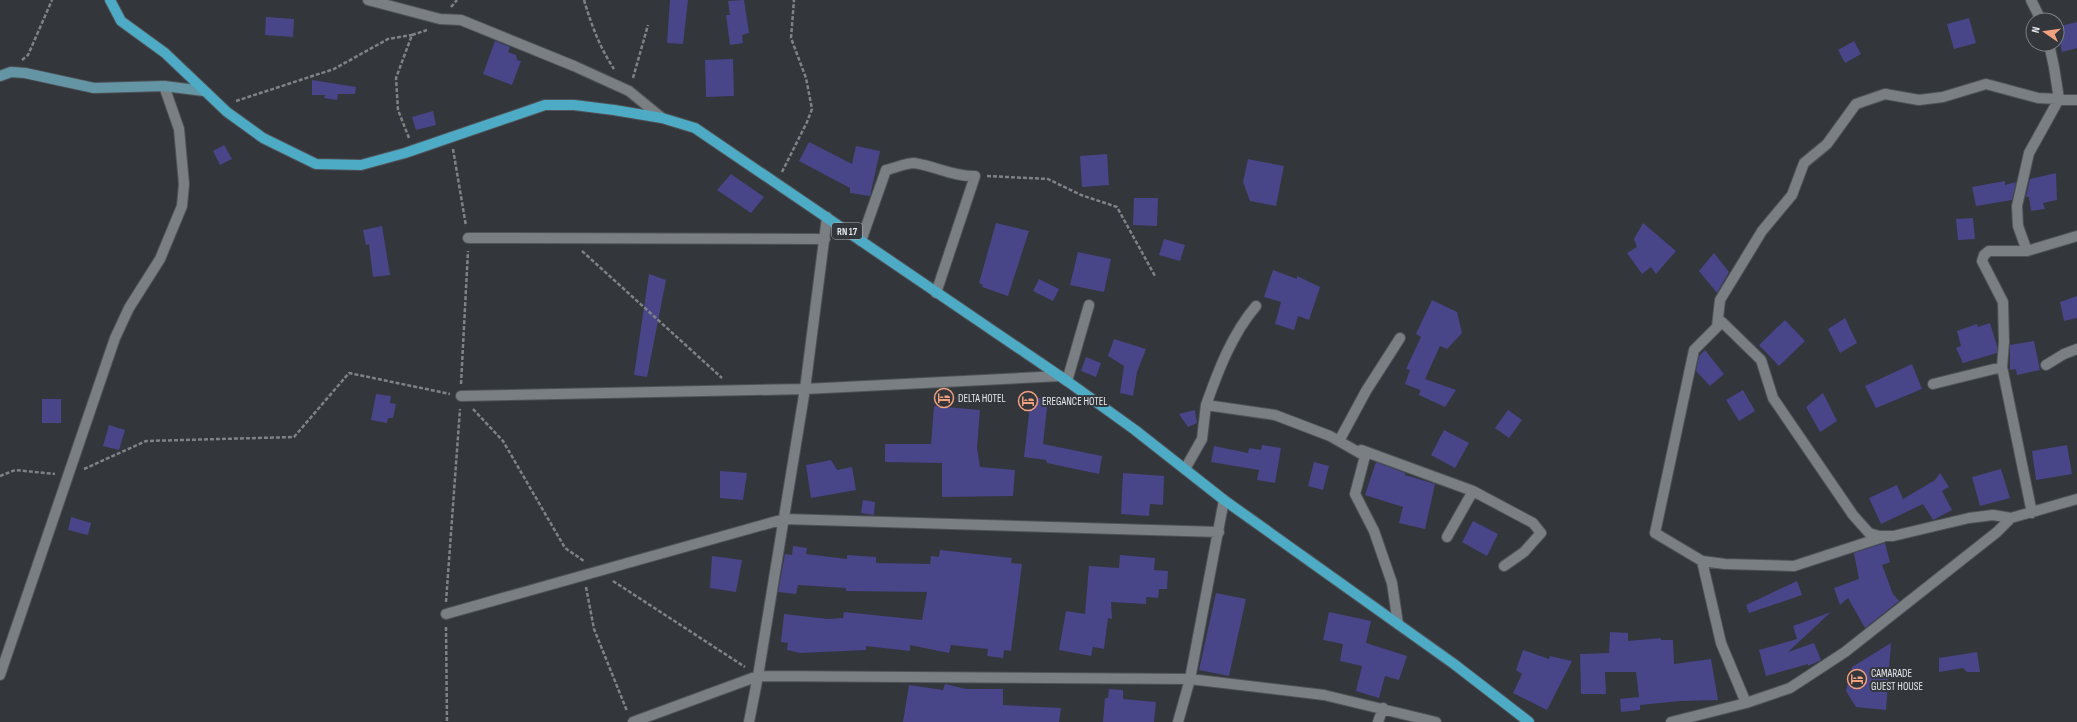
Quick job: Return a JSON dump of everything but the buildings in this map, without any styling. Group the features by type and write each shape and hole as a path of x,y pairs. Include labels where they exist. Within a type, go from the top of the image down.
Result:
{"main road":[{"name":"RN 17","path":"110,0 122,21 165,53 221,106 263,138 316,164 361,165 414,150 451,136 545,105 574,106 662,118 695,128 1064,379 1135,430 1224,500 1398,624 1529,722"}],"street":[{"path":"368,0 440,19 461,20 574,66 629,92 662,118"},
{"path":"2031,0 2037,12"},
{"path":"2026,251 2018,226 2017,206 2028,153 2059,99 2051,52"},
{"path":"0,76 11,72 25,73 94,88 164,86 204,91"},
{"path":"1717,327 1720,300 1762,231 1792,195 1804,163 1827,144 1856,104 1885,94 1919,100 1943,97 1986,84 2038,98 2077,100"},
{"path":"0,675 116,338 129,308 160,259 182,206 184,184 179,129 164,86"},
{"path":"861,241 886,170 912,163 940,168 962,177 975,176 936,293"},
{"path":"749,722 758,676 805,388 827,218"},
{"path":"2032,513 2002,366 2004,342 2003,302 1982,261 1984,255 1990,251 2026,251 2077,236"},
{"path":"468,238 824,239"},
{"path":"461,396 735,390 1064,379 1089,305"},
{"path":"1185,469 1202,439 1206,405 1220,365 1249,314 1256,306"},
{"path":"1885,536 1794,566 1725,564 1702,561 1655,533 1694,350 1722,322 1761,360 1773,398 1853,515 1869,533 1893,536 1969,518 1993,515 2011,518 2077,499"},
{"path":"1343,443 1366,391 1400,338"},
{"path":"2046,366 2064,354 2077,349"},
{"path":"1933,384 2002,366"},
{"path":"1206,405 1275,415 1343,443 1473,491 1533,523 1541,533 1524,552 1504,566"},
{"path":"1343,443 1366,456 1355,494 1374,531 1392,583 1398,624"},
{"path":"1447,537 1473,491"},
{"path":"1178,722 1190,679 1224,500"},
{"path":"1671,722 1746,703 1790,688 1845,652 1997,532 2011,518"},
{"path":"446,614 784,519 1219,532"},
{"path":"1702,561 1721,643 1746,703"},
{"path":"630,718 758,676 1190,679 1324,695 1436,722"},
{"path":"1378,722 1383,708"}],"path":[{"path":"11,72 28,55 52,0"},
{"path":"584,0 590,20 607,58 629,92"},
{"path":"776,183 808,122 812,109 806,78 791,38 794,0"},
{"path":"629,92 648,25"},
{"path":"221,106 334,69 388,39 412,35 433,28"},
{"path":"412,35 396,78 398,110 414,150"},
{"path":"447,722 446,614 461,396 468,238 451,136"},
{"path":"975,176 1048,179 1081,195 1117,207 1154,276"},
{"path":"568,238 735,390"},
{"path":"0,476 15,470 69,475 146,441 294,437 349,373 461,396 503,441 565,548 758,676"},
{"path":"584,575 594,629 630,718"}],"place":[{"name":"DELTA HOTEL","path":"944,398"},
{"name":"EREGANCE HOTEL","path":"1028,401"},
{"name":"CAMARADE GUEST HOUSE","path":"1857,679"}]}
